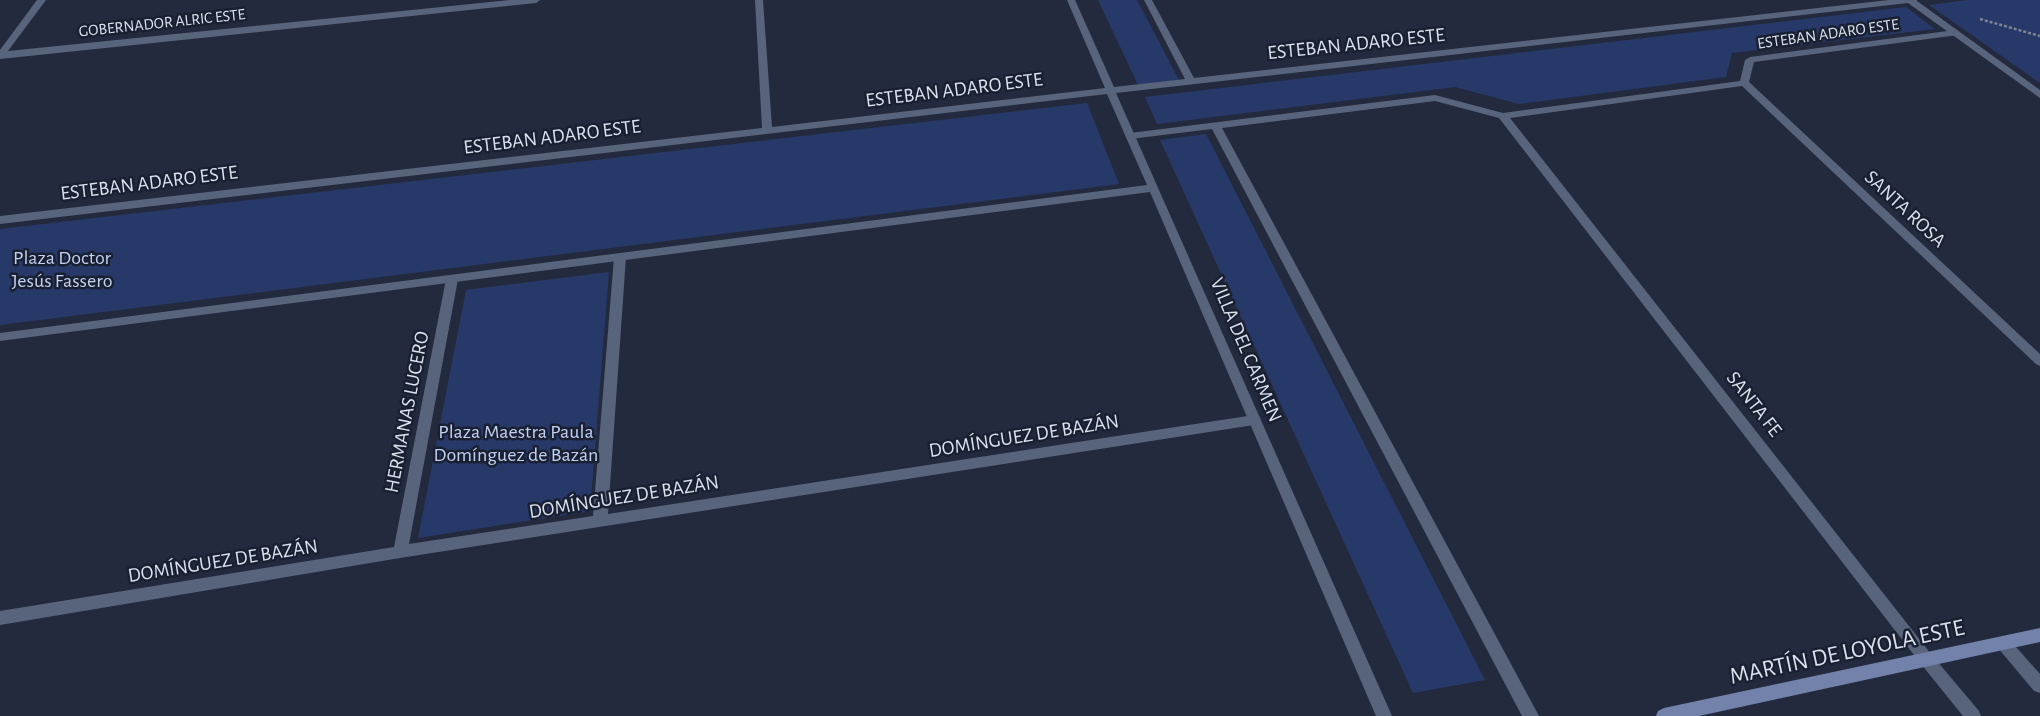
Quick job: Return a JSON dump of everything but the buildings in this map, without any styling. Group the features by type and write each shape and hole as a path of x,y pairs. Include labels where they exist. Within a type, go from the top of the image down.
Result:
{"main road":[{"name":"MARTÍN DE LOYOLA ESTE","path":"1664,716 2040,635"}],"street":[{"path":"0,55 42,0"},
{"name":"GOBERNADOR ALRIC ESTE","path":"0,55 536,0"},
{"path":"759,0 767,131"},
{"name":"VILLA DEL CARMEN","path":"1071,0 1384,716"},
{"path":"1148,0 1191,81"},
{"path":"1911,0 2040,95"},
{"name":"ESTEBAN ADARO ESTE","path":"0,220 1191,81 1911,0"},
{"name":"ESTEBAN ADARO ESTE","path":"1744,83 1750,60 1955,33"},
{"path":"1130,136 1435,98 1503,116 1744,83"},
{"name":"SANTA ROSA","path":"1744,83 2040,361"},
{"name":"SANTA FE","path":"1503,116 1926,659 1973,716"},
{"path":"1215,125 1531,716"},
{"path":"0,337 1154,188"},
{"path":"600,521 620,257"},
{"name":"HERMANAS LUCERO","path":"400,552 452,279"},
{"name":"DOMÍNGUEZ DE BAZÁN","path":"0,618 400,552 1254,420"},
{"path":"2003,643 2040,686"}],"path":[{"path":"1975,18 2040,36"}],"green space":[{"path":"1098,0 1137,0 1179,80 1138,85"},
{"path":"1968,0 2040,0 2040,83 1929,5"},
{"path":"1906,7 1935,29 1732,53 1726,77 1519,104 1455,87 1157,124 1145,97"},
{"name":"Plaza Doctor Jesús Fassero","path":"1087,103 1119,184 0,325 0,229"},
{"path":"1206,134 1485,680 1413,693 1160,140"},
{"name":"Plaza Maestra Paula Domínguez de Bazán","path":"609,272 590,511 418,538 466,290"}]}
